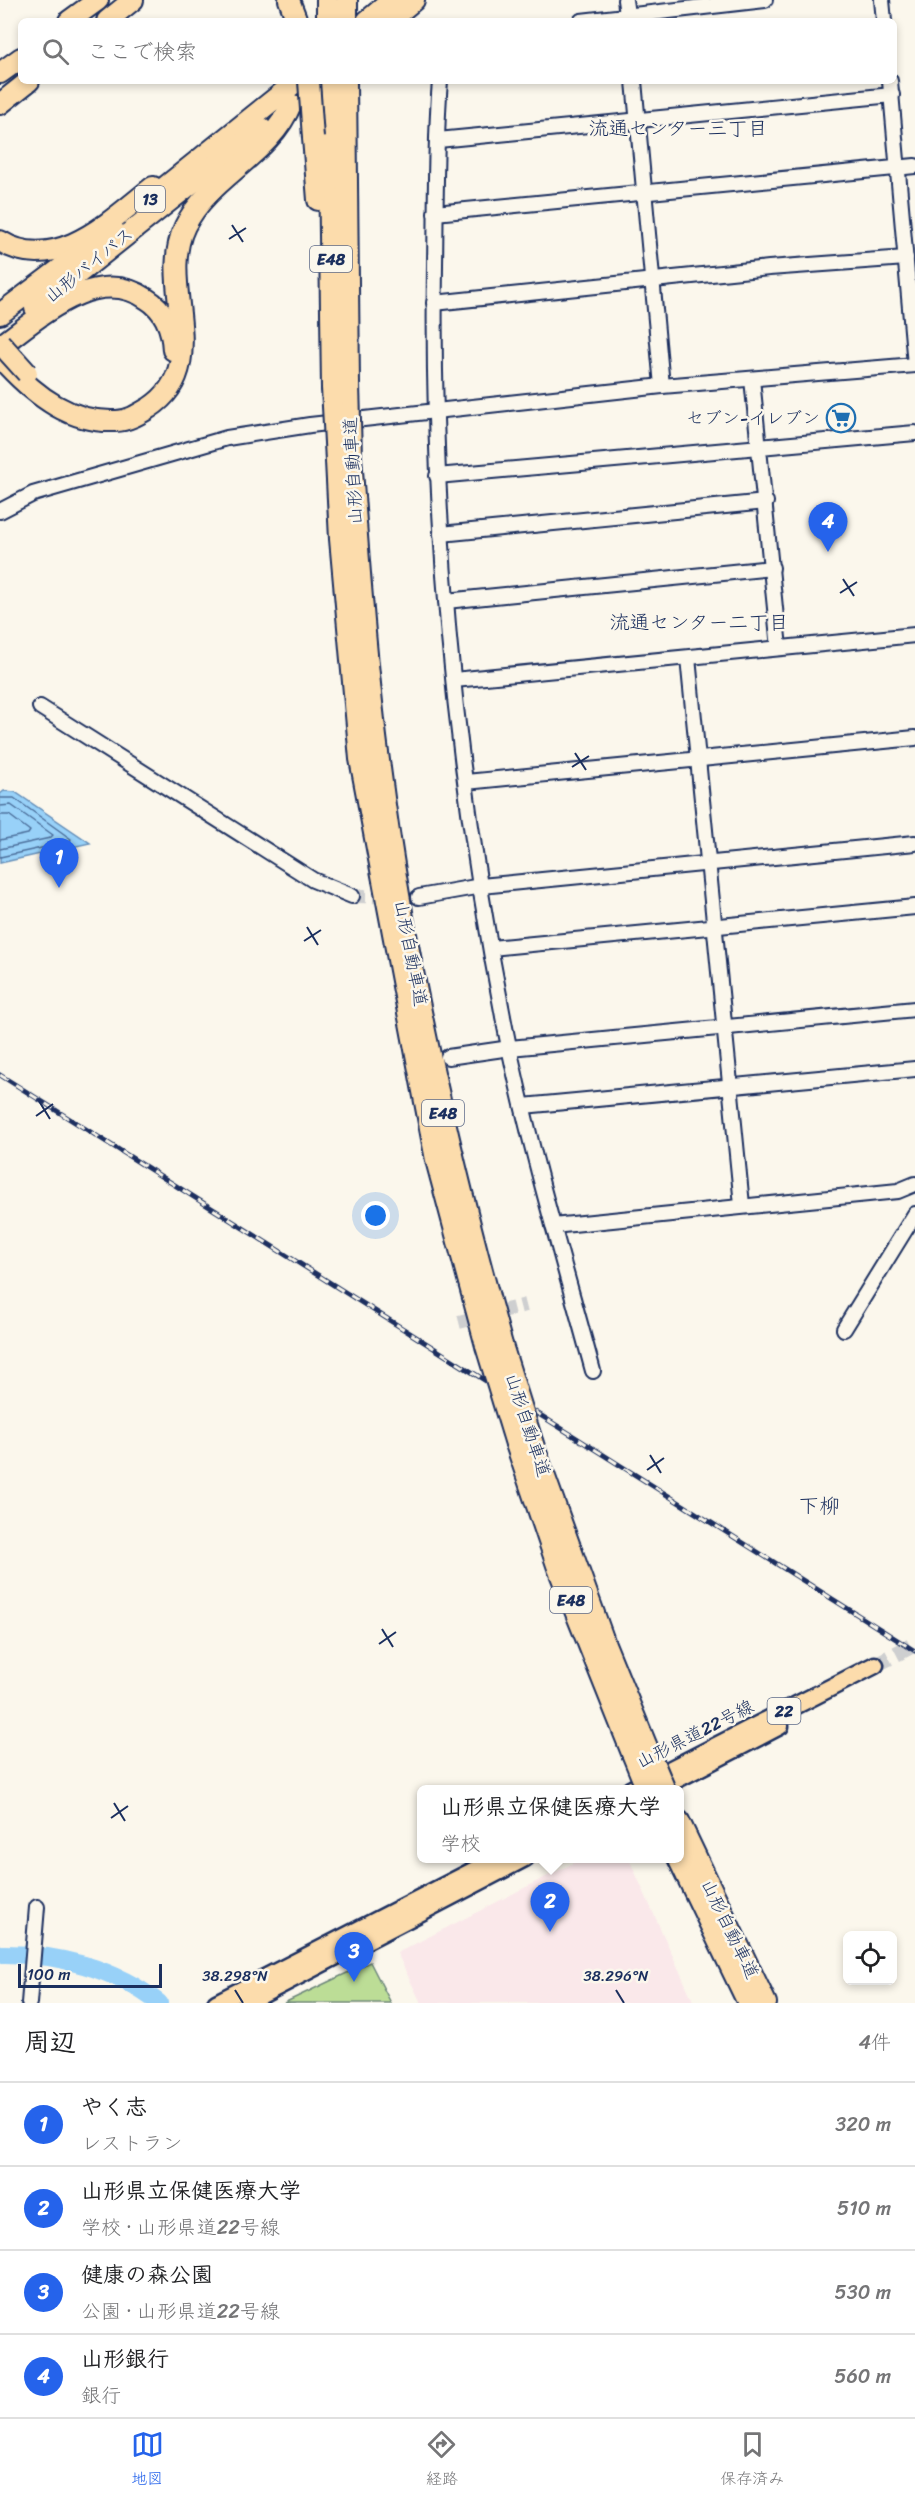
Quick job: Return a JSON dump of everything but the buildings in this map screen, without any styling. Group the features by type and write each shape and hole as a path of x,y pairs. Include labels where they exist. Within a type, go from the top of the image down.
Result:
{"highway":[{"path":"73,18 98,0"},
{"path":"289,0 296,18"},
{"path":"327,0 327,18"},
{"path":"347,0 347,18"},
{"path":"371,18 392,0"},
{"path":"393,18 414,0"},
{"path":"111,18 133,1"},
{"path":"0,74 18,60"},
{"name":"山形バイパス","path":"0,335 282,102 295,84"},
{"path":"310,84 328,133 340,386"},
{"name":"山形バイパス","path":"0,314 282,102 313,84"},
{"name":"山形自動車道","path":"328,84 328,133 344,459 340,539 360,759 436,1160 524,1444 558,1568 639,1750 662,1785"},
{"name":"山形自動車道","path":"328,133 345,84"},
{"path":"0,241 30,251 47,251 78,242 104,225 196,153 282,102 285,120 275,132 219,182 190,216 183,229 175,272 183,330 182,356 170,390 163,397 140,414 122,421 97,421 70,414 52,404 0,357"},
{"path":"104,287 125,289 155,304 162,312 172,338 173,351 159,386 138,403 113,411 82,407 23,376 0,344 44,313 83,292 104,287"},
{"name":"山形自動車道","path":"639,1750 646,1785"},
{"name":"山形自動車道","path":"684,1831 766,2003"},
{"name":"山形自動車道","path":"680,1863 748,2003"}],"main road":[{"name":"山形県道22号線","path":"640,1785 877,1670 665,1785"},
{"path":"244,1996 489,1863"},
{"path":"216,2003 244,1996 515,1863"}],"street":[{"path":"625,0 628,18"},
{"path":"635,18 765,0"},
{"path":"882,0 884,18"},
{"path":"440,84 434,303 437,476 446,601 466,783 480,886 510,1048 553,1226 593,1371"},
{"path":"634,84 662,386"},
{"path":"0,511 33,494 227,438 364,417 662,386 915,365 891,88 637,119 438,140"},
{"path":"435,213 915,166"},
{"path":"434,303 653,282 768,268 906,258"},
{"path":"752,379 766,502 778,648"},
{"path":"437,476 915,433"},
{"path":"441,534 766,502"},
{"path":"446,601 772,568"},
{"path":"454,680 915,635"},
{"path":"688,658 742,1205"},
{"path":"40,707 313,880 352,896"},
{"path":"466,783 915,738"},
{"path":"419,897 480,886 915,843"},
{"path":"491,948 915,908"},
{"path":"447,1057 510,1048 915,1009"},
{"path":"523,1106 915,1069"},
{"path":"553,1226 742,1205 898,1191 915,1184"},
{"path":"844,1329 915,1214"},
{"path":"29,2003 37,1907"}],"shaded area":[{"path":"573,1863 631,1863 694,2003 421,2003 397,1953"}],"green space":[{"path":"370,1962 391,2003 284,2003"}],"water":[{"path":"4,791 15,792 90,843 0,863 0,794"}],"waterway":[{"path":"0,1954 42,1956 84,1965 123,1980 159,2003"}],"tunnel":[{"path":"352,896 419,897"},
{"path":"459,1322 526,1305"},
{"path":"875,1665 915,1644"}],"railway":[{"path":"0,1075 915,1651"}],"place":[{"name":"セブン-イレブン","path":"841,418"},
{"name":"山形銀行","path":"828,552"},
{"name":"やく志","path":"59,888"},
{"name":"山形県立保健医療大学","path":"550,1932"},
{"name":"健康の森公園","path":"354,1982"}],"district":[{"name":"流通センター三丁目","path":"678,128"},
{"name":"流通センター二丁目","path":"699,622"},
{"name":"下柳","path":"819,1506"}]}
